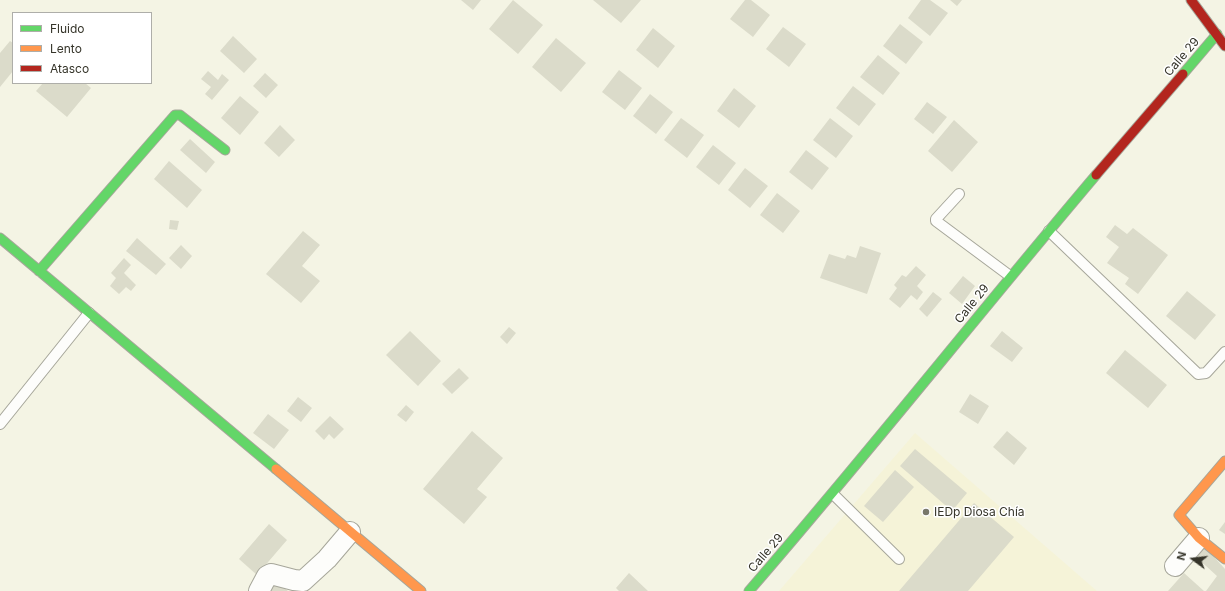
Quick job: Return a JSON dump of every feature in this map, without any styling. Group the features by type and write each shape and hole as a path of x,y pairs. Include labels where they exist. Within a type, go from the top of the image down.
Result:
{"street":[{"path":"1191,0 1225,46"},
{"name":"Calle 29","path":"749,591 833,494 1010,276 1217,34"},
{"path":"39,271 175,115 180,114 225,150"},
{"path":"0,238 421,591"},
{"path":"1225,461 1178,515 1199,538 1225,559"},
{"path":"259,591 267,576 271,574 303,581 327,559 350,532"},
{"path":"1175,566 1199,538"}],"lane":[{"path":"959,194 936,218 936,221 1010,276"},
{"path":"1049,230 1198,374 1206,373 1225,352"},
{"path":"0,424 89,313"},
{"path":"833,494 899,559"}],"shaded area":[{"name":"IEDp Diosa Chía","path":"915,433 1097,591 779,591"}],"building":[{"path":"461,0 481,0 473,10"},
{"path":"513,0 543,25 518,54 489,29"},
{"path":"593,0 641,0 621,23"},
{"path":"745,0 751,0 770,15 753,37 730,19"},
{"path":"921,0 930,0 948,13 930,36 908,18"},
{"path":"950,0 962,0 957,6"},
{"path":"900,24 923,42 906,64 883,46"},
{"path":"783,27 806,44 789,67 766,49"},
{"path":"653,28 675,46 658,68 636,50"},
{"path":"233,36 257,59 244,73 220,51"},
{"path":"556,38 586,63 561,92 532,67"},
{"path":"10,41 12,42 12,72 0,87 0,53"},
{"path":"878,55 900,73 883,95 860,77"},
{"path":"619,70 642,88 625,110 602,92"},
{"path":"208,71 218,80 222,74 229,80 212,100 205,94 211,87 201,79"},
{"path":"265,73 278,85 266,98 253,86"},
{"path":"42,84 86,84 91,88 67,117 36,91"},
{"path":"853,86 876,104 859,126 836,108"},
{"path":"734,88 756,106 739,128 717,111"},
{"path":"650,94 673,112 656,134 633,116"},
{"path":"240,96 259,112 240,135 221,118"},
{"path":"927,102 947,117 933,134 914,119"},
{"path":"681,118 704,135 687,158 664,140"},
{"path":"830,118 853,136 836,158 813,140"},
{"path":"954,120 978,142 952,172 928,151"},
{"path":"280,125 295,140 279,157 264,143"},
{"path":"190,139 215,162 206,173 180,150"},
{"path":"713,145 736,163 719,185 696,167"},
{"path":"806,150 829,168 812,190 789,172"},
{"path":"169,161 202,190 187,208 154,179"},
{"path":"745,168 768,186 750,208 728,190"},
{"path":"777,193 800,211 783,233 760,215"},
{"path":"170,220 179,221 177,230 169,229"},
{"path":"1115,225 1127,234 1133,228 1168,255 1138,294 1125,284 1129,278 1107,263 1119,247 1106,237"},
{"path":"303,231 320,245 302,266 320,281 301,303 266,274"},
{"path":"137,238 166,264 156,275 126,251"},
{"path":"181,245 192,256 181,269 169,258"},
{"path":"860,246 881,253 867,294 820,278 829,254 845,259 847,255 856,258"},
{"path":"124,258 131,265 124,273 136,285 131,291 126,287 119,294 110,286 116,278 111,273"},
{"path":"916,266 926,275 917,286 923,292 917,300 911,295 900,308 889,299 897,288 894,285 902,275 906,277"},
{"path":"963,276 975,286 962,304 949,293"},
{"path":"1187,291 1216,315 1195,340 1166,316"},
{"path":"933,292 942,299 927,317 919,309"},
{"path":"509,327 516,333 507,344 500,337"},
{"path":"410,331 441,361 418,386 386,355"},
{"path":"1002,331 1023,348 1012,362 990,346"},
{"path":"1125,350 1167,385 1148,408 1106,373"},
{"path":"459,368 469,378 452,394 442,384"},
{"path":"970,394 989,406 978,424 959,412"},
{"path":"298,397 312,408 301,422 287,411"},
{"path":"406,405 414,412 406,422 397,415"},
{"path":"268,414 289,430 274,449 253,433"},
{"path":"330,416 344,429 334,439 329,434 324,440 315,431"},
{"path":"472,431 503,458 477,489 487,497 464,524 423,489"},
{"path":"1007,431 1027,448 1014,465 993,447"},
{"path":"915,449 967,493 952,511 900,466"},
{"path":"895,470 914,487 883,522 864,506"},
{"path":"974,503 1014,537 968,591 899,591"},
{"path":"1225,522 1225,534 1219,530"},
{"path":"269,524 287,540 257,575 239,559"},
{"path":"1204,546 1225,569 1225,591 1206,591 1217,576 1195,556"},
{"path":"629,573 648,591 619,591 616,588"},
{"path":"1184,573 1204,591 1168,591"},
{"path":"277,582 288,591 269,591"}],"traffic: fast":[{"path":"1183,74 1217,34"},
{"path":"39,271 175,115 180,115 225,150"},
{"path":"749,591 837,488 1096,175"},
{"path":"0,238 276,469"}],"traffic: slow":[{"path":"1225,461 1179,515 1199,538 1225,559"},
{"path":"276,469 421,591"}],"traffic: jam":[{"path":"1191,0 1225,46"},
{"path":"1096,175 1183,74"}],"place":[{"name":"IEDp Diosa Chía","path":"926,512"}]}
